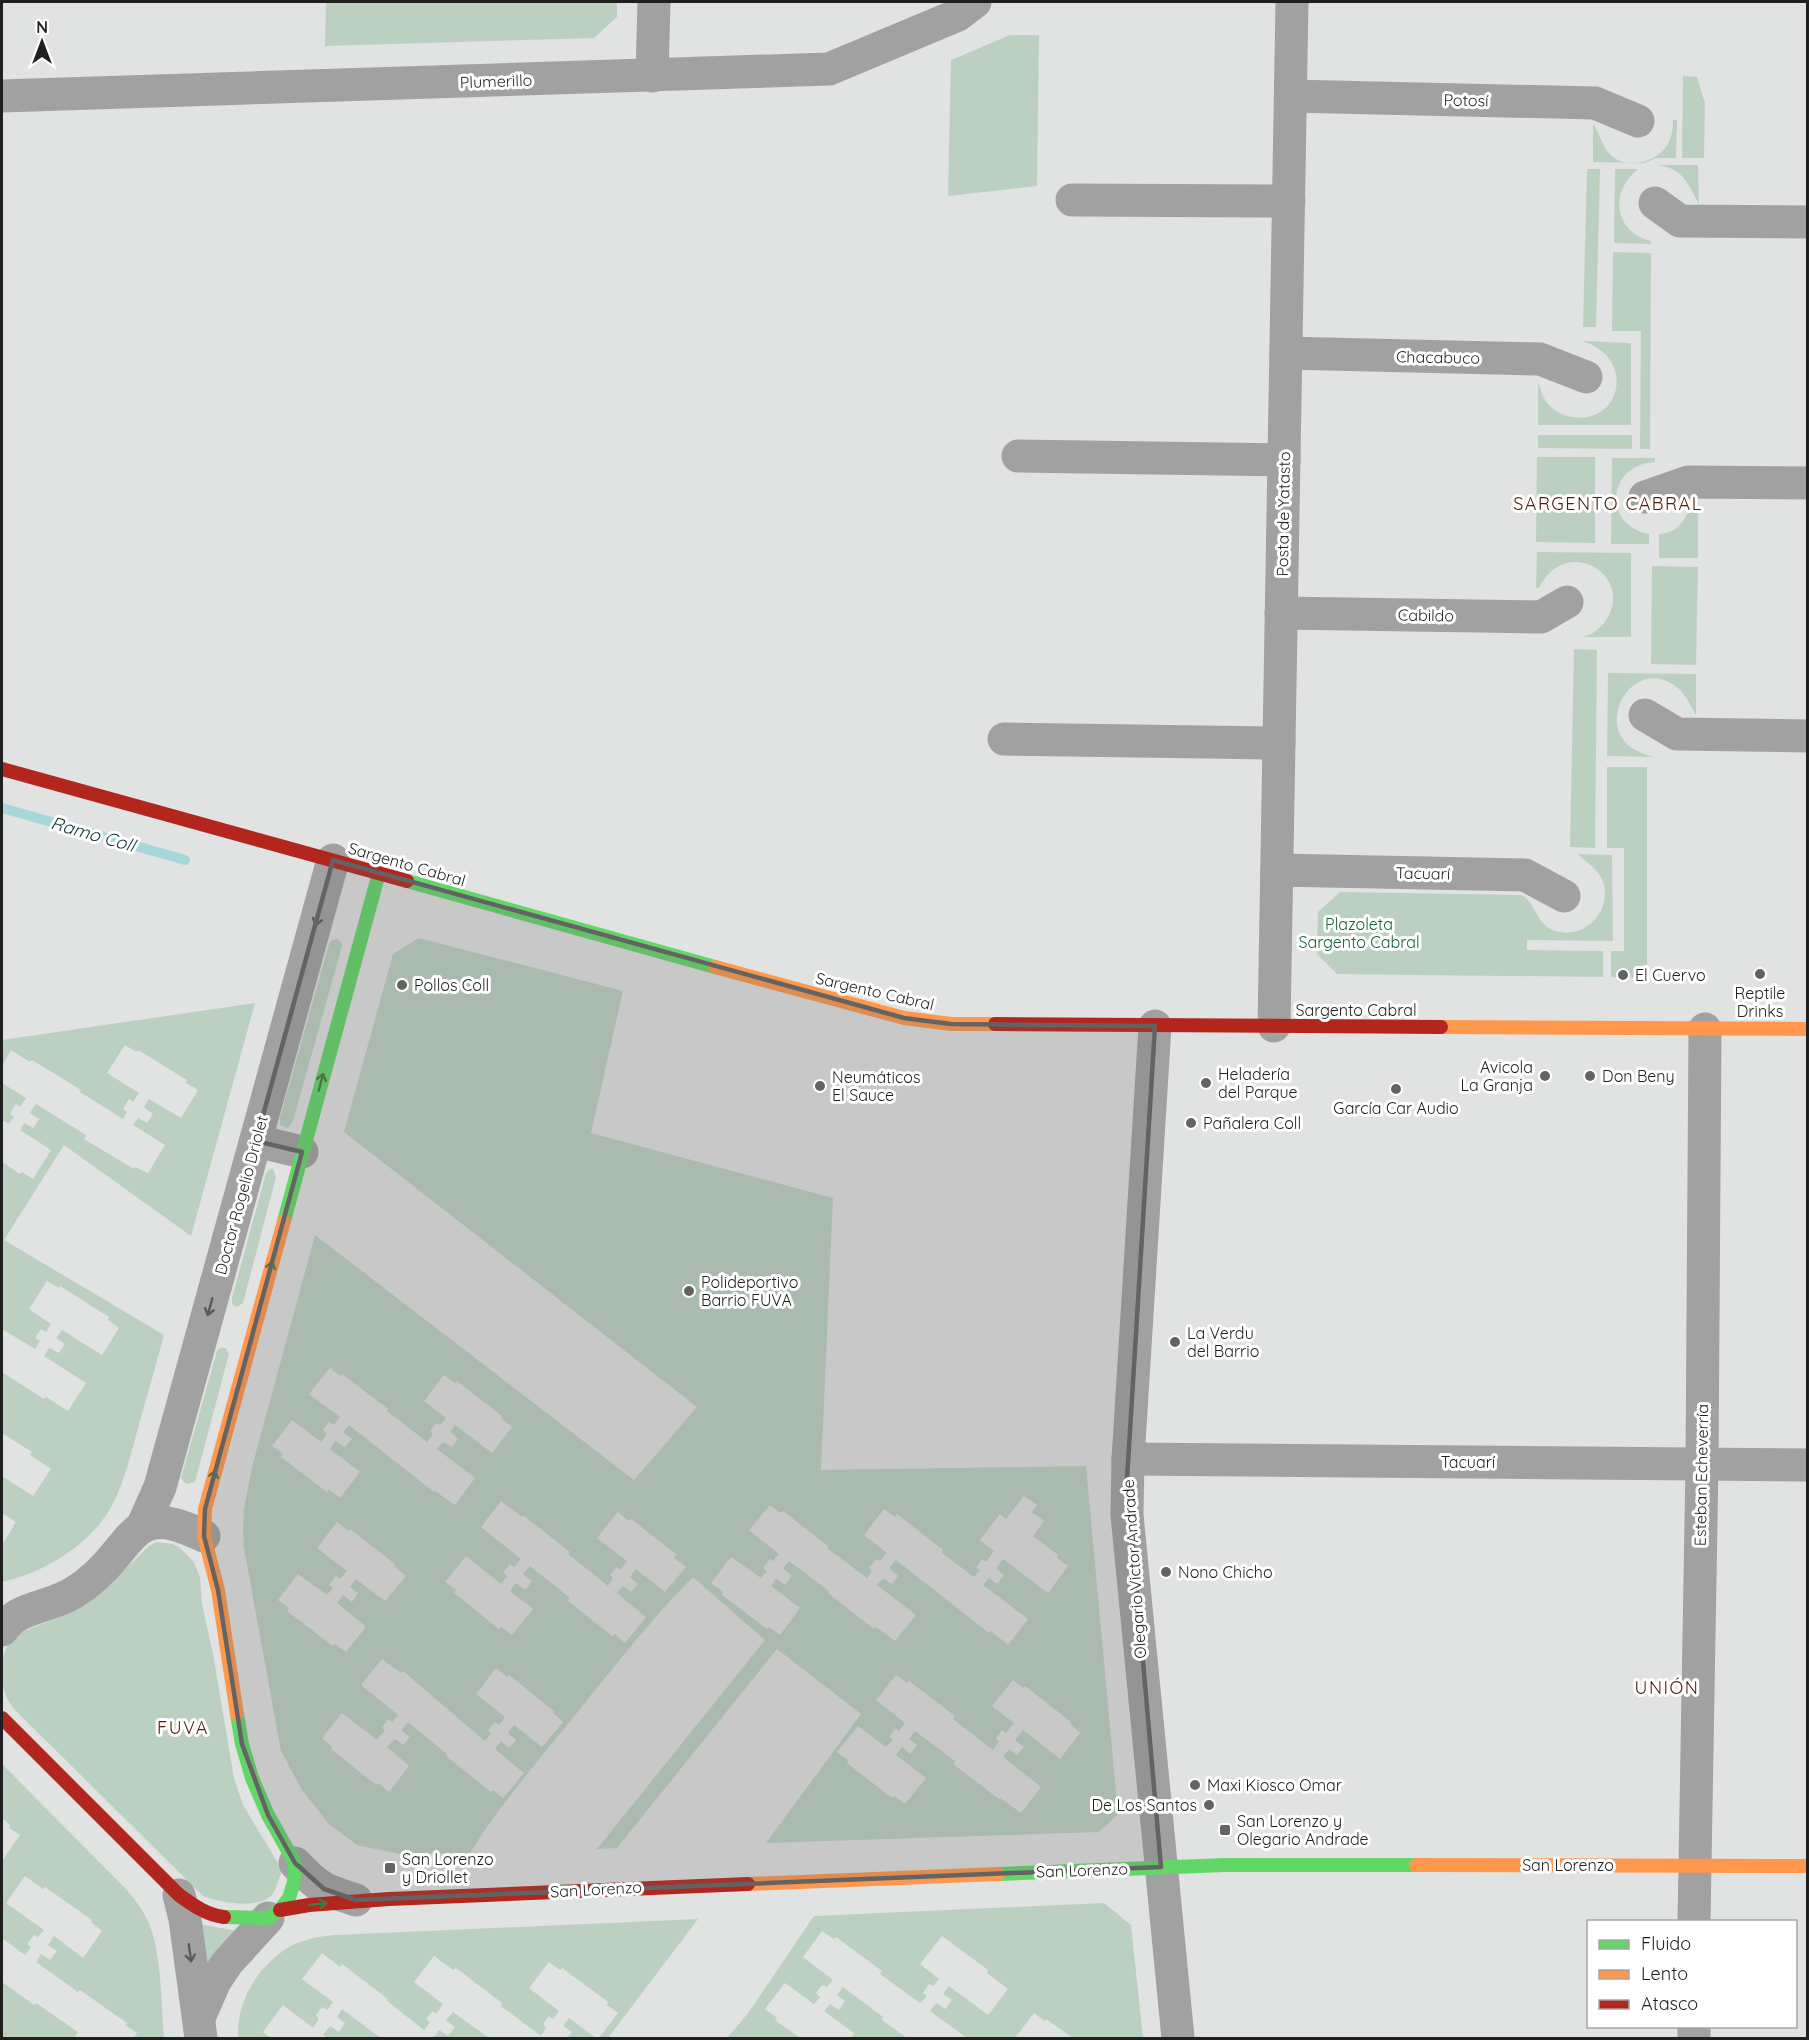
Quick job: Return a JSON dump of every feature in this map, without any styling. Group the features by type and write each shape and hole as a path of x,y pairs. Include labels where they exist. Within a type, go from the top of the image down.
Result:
{"street":[{"path":"652,76 654,2"},
{"name":"Plumerillo","path":"2,96 829,69 958,15 975,2"},
{"name":"Posta de Yatasto","path":"1274,1026 1292,2"},
{"name":"Potosí","path":"1291,96 1594,104 1638,121"},
{"path":"1072,200 1289,201"},
{"path":"1655,203 1680,221 1808,222"},
{"name":"Chacabuco","path":"1286,353 1540,359 1586,377"},
{"path":"1018,456 1284,460"},
{"path":"1645,497 1688,482 1808,483"},
{"name":"Cabildo","path":"1281,613 1541,617 1567,602"},
{"path":"1645,715 1677,734 1808,736"},
{"path":"1004,739 1279,743"},
{"name":"Sargento Cabral","path":"2,769 904,1018 951,1024 1808,1029"},
{"name":"Doctor Rogelio Driolet","path":"8,1619 72,1594 110,1561 142,1527 160,1487 333,860"},
{"name":"Tacuarí","path":"1276,870 1525,876 1564,896"},
{"path":"200,2028 215,1981 227,1963 289,1898 294,1882 295,1863 264,1806 252,1778 242,1744 218,1590 204,1536 204,1509 379,873"},
{"name":"Olegario Victor Andrade","path":"1155,1026 1128,1459 1127,1515 1178,2038"},
{"name":"Esteban Echeverría","path":"1694,1920 1702,1464 1705,1029"},
{"path":"256,1141 302,1152"},
{"name":"Tacuarí","path":"1128,1459 1808,1465"},
{"path":"142,1527 157,1523 173,1525 204,1536"},
{"name":"San Lorenzo","path":"2,1718 179,1895 196,1908 216,1916 241,1918 274,1914 309,1905 356,1900 1161,1867 1694,1864 1808,1866"},
{"name":"San Lorenzo","path":"295,1863 311,1881 324,1889 356,1900"},
{"path":"179,1895 185,1919 200,2028"}],"highlighted area":[{"path":"333,860 904,1018 951,1024 1155,1026 1127,1479 1161,1867 356,1900 324,1889 295,1863 268,1815 242,1744 218,1590 204,1536 205,1509 302,1152 256,1141"}],"green space":[{"path":"326,2 617,2 617,17 594,38 325,46"},
{"path":"1010,35 1039,35 1037,186 948,196 951,60"},
{"path":"1683,76 1697,77 1705,103 1704,158 1682,158"},
{"path":"1673,120 1677,120 1676,158 1656,158 1644,163 1637,163 1651,159 1663,150 1670,138"},
{"path":"1593,124 1609,153 1627,163 1593,162"},
{"path":"1656,165 1698,165 1699,204 1688,183 1679,173 1665,166"},
{"path":"1587,169 1600,169 1596,327 1583,327"},
{"path":"1615,169 1638,169 1623,189 1620,210 1629,229 1651,241 1651,244 1614,243"},
{"path":"1613,252 1651,253 1650,449 1640,449 1641,331 1612,331"},
{"path":"1583,341 1631,343 1631,425 1538,425 1538,382 1549,405 1564,415 1584,418 1594,415 1610,404 1617,385 1612,363 1599,349"},
{"path":"1538,435 1632,435 1632,449 1538,448"},
{"path":"1537,457 1595,457 1595,543 1536,542"},
{"path":"1612,458 1655,458 1655,462 1639,465 1627,473 1616,495 1617,508 1623,519 1634,528 1649,534 1649,544 1611,544"},
{"path":"1698,502 1698,558 1659,558 1659,534 1680,525 1693,505"},
{"path":"1537,552 1631,553 1631,637 1580,637 1590,634 1604,623 1612,607 1613,591 1606,578 1595,568 1581,562 1566,563 1551,571 1539,588 1536,588"},
{"path":"1652,566 1698,567 1696,665 1651,664"},
{"path":"1574,649 1597,650 1595,848 1570,847"},
{"path":"1608,673 1696,674 1696,715 1684,695 1674,685 1659,679 1645,679 1633,686 1624,696 1618,709 1617,723 1622,737 1632,748 1653,757 1607,756"},
{"path":"1607,767 1647,767 1647,978 1611,977 1611,951 1624,951 1624,848 1607,848"},
{"name":"Plazoleta Sargento Cabral","path":"1578,854 1612,855 1613,941 1527,940 1527,950 1603,951 1603,977 1337,974 1317,954 1318,912 1340,892 1521,895 1531,903 1545,925 1560,932 1581,930 1597,917 1605,898 1601,877"},
{"path":"419,938 623,991 591,1133 833,1198 821,1470 1086,1466 1118,1814 1099,1832 766,1843 861,1714 777,1649 617,1848 597,1849 765,1640 693,1577 633,1644 535,1765 470,1853 399,1854 357,1845 329,1824 302,1790 281,1751 244,1548 243,1531 244,1509 252,1467 315,1235 634,1480 697,1407 344,1132 393,954","holes":["330,1368 340,1376 342,1374 388,1409 387,1411 427,1442 433,1434 430,1431 436,1423 440,1425 446,1418 424,1401 444,1375 455,1383 457,1381 502,1416 501,1418 512,1427 492,1453 455,1425 450,1432 458,1439 452,1447 443,1442 437,1449 475,1478 455,1505 434,1492 349,1425 343,1432 352,1439 345,1447 336,1441 330,1449 360,1472 340,1498 329,1489 327,1492 281,1457 283,1454 272,1446 292,1420 321,1442 327,1434 323,1430 329,1422 334,1425 340,1417 309,1394","1024,1496 1037,1505 1032,1512 1044,1521 1033,1536 1058,1555 1057,1558 1068,1566 1048,1593 1003,1559 996,1568 1004,1575 997,1584 989,1578 983,1585 1028,1619 1008,1645 991,1631 989,1633 896,1560 889,1568 898,1576 892,1584 883,1578 877,1585 916,1615 895,1641 876,1627 874,1629 789,1561 783,1568 792,1576 785,1585 776,1578 771,1586 800,1608 780,1635 769,1627 767,1629 721,1594 723,1592 711,1583 731,1557 761,1578 767,1571 763,1568 770,1559 773,1561 779,1554 749,1530 770,1505 780,1513 783,1511 867,1578 872,1571 869,1568 876,1559 880,1561 887,1553 864,1535 884,1509 895,1517 897,1514 974,1577 980,1570 976,1567 982,1559 986,1562 994,1551 980,1540 1000,1514 1006,1519","501,1501 570,1552 568,1554 608,1586 613,1578 610,1575 617,1567 620,1570 627,1561 597,1538 618,1512 629,1521 631,1519 676,1554 674,1558 686,1567 665,1592 636,1569 630,1577 638,1584 631,1592 623,1586 617,1593 646,1617 625,1643 615,1634 612,1636 568,1601 570,1598 530,1566 523,1574 532,1581 525,1590 516,1583 510,1591 533,1609 512,1635 501,1627 499,1629 454,1593 456,1590 445,1582 466,1556 501,1584 507,1576 503,1572 510,1564 514,1567 521,1559 481,1527","337,1522 348,1531 350,1529 395,1564 394,1566 406,1576 385,1601 356,1579 350,1587 358,1593 352,1602 343,1595 337,1603 366,1627 346,1652 335,1644 333,1646 287,1611 289,1608 278,1600 298,1574 327,1595 333,1588 329,1585 336,1576 340,1579 347,1571 317,1548","382,1659 401,1673 403,1671 485,1741 491,1734 488,1730 495,1722 499,1725 505,1717 476,1694 496,1668 507,1677 509,1675 554,1711 553,1713 563,1722 542,1747 514,1725 508,1733 516,1740 509,1748 501,1741 495,1749 524,1773 503,1798 493,1790 491,1792 408,1722 401,1730 410,1737 403,1745 395,1739 387,1747 409,1766 389,1792 378,1783 376,1785 331,1749 332,1747 322,1738 342,1713 377,1740 385,1730 382,1728 388,1719 392,1722 398,1715 361,1685","896,1675 907,1683 909,1681 955,1716 953,1719 993,1750 999,1741 996,1738 1002,1730 1006,1733 1014,1723 992,1706 1013,1680 1023,1688 1025,1686 1071,1722 1070,1724 1080,1733 1060,1759 1023,1730 1015,1740 1024,1747 1017,1755 1009,1749 1003,1757 1041,1787 1021,1813 953,1764 955,1761 915,1731 909,1739 917,1745 910,1754 902,1747 896,1755 926,1778 905,1804 894,1796 892,1798 847,1763 848,1760 837,1752 858,1726 886,1747 893,1740 889,1737 895,1729 899,1731 905,1723 876,1700"]},
{"path":"337,939 342,946 293,1121 288,1128 280,1125 280,1118 329,944 332,940"},
{"path":"255,1003 191,1236 64,1145 4,1240 164,1335 125,1474 107,1514 74,1549 32,1573 2,1582 2,1545 16,1522 2,1513 2,1476 33,1496 51,1469 30,1455 32,1452 2,1433 2,1372 44,1399 46,1397 68,1411 86,1383 44,1356 49,1348 59,1353 65,1344 56,1338 62,1330 102,1355 119,1328 108,1320 109,1317 60,1286 59,1288 47,1281 29,1309 51,1324 46,1332 41,1329 35,1338 40,1341 35,1349 2,1329 2,1162 20,1174 22,1172 33,1179 51,1150 20,1130 24,1123 33,1128 39,1119 30,1113 36,1104 86,1135 84,1139 134,1169 135,1167 148,1173 165,1145 133,1125 138,1118 147,1123 153,1114 144,1107 149,1099 181,1118 198,1090 186,1083 187,1080 138,1050 136,1052 125,1045 107,1073 139,1093 133,1102 129,1099 123,1109 127,1112 123,1119 80,1092 81,1090 11,1050 2,1066 2,1040"},
{"path":"2,1083 26,1098 20,1107 16,1104 10,1114 14,1117 9,1124 2,1120"},
{"path":"273,1169 276,1177 243,1303 237,1307 232,1304 232,1298 266,1173"},
{"path":"220,1348 226,1348 229,1354 195,1482 186,1484 181,1478 217,1351"},
{"path":"157,1542 173,1544 180,1548 193,1561 200,1577 202,1604 234,1778 243,1805 282,1870 273,1894 256,1903 237,1904 203,1896 14,1709 4,1691 2,1671 4,1655 9,1644 17,1636 76,1608 149,1546"},
{"path":"2,1764 127,1890 144,1913 156,1948 164,2038 134,2038 137,2033 125,2025 127,2023 36,1962 41,1954 50,1960 57,1951 48,1945 54,1936 83,1958 102,1931 91,1922 92,1920 25,1876 6,1903 44,1930 38,1937 34,1935 27,1944 31,1947 25,1955 2,1938 2,1861 20,1835 9,1828 10,1825 2,1818"},
{"path":"1104,1903 1131,1925 1143,2038 1073,2038 1034,2013 1015,2038 967,2038 930,2011 936,2003 945,2009 952,2000 943,1994 949,1986 988,2015 1008,1989 987,1973 988,1970 942,1936 920,1964 939,1979 933,1986 929,1984 923,1993 927,1996 920,2003 880,1974 882,1971 836,1937 834,1939 822,1931 803,1957 833,1980 827,1987 822,1985 816,1993 820,1997 814,2004 785,1983 765,2009 777,2018 775,2020 800,2038 727,2038 749,2012 814,1916"},
{"path":"698,1919 608,2038 599,2038 618,2013 607,2005 608,2002 562,1968 560,1970 549,1962 529,1988 559,2011 553,2019 549,2016 543,2024 546,2028 541,2036 456,1968 453,1970 434,1956 414,1982 443,2004 436,2014 433,2011 426,2019 430,2023 424,2030 342,1964 340,1967 322,1953 302,1979 333,2002 327,2010 322,2007 316,2015 319,2019 313,2028 283,2005 263,2032 271,2038 238,2038 238,2024 245,1997 260,1973 279,1954 291,1946 313,1938 336,1935"},
{"path":"199,1924 237,1931 208,1973"},
{"path":"2,1982 78,2032 74,2038 2,2038"},
{"path":"843,1987 907,2038 851,2038 854,2033 824,2011 830,2004 839,2010 845,2001 837,1995"},
{"path":"342,2009 381,2038 328,2038 323,2035 330,2026 339,2032 345,2023 337,2017"},
{"path":"453,2012 489,2038 434,2037 439,2030 448,2036 455,2027 446,2020"},
{"path":"569,2018 596,2038 567,2038 572,2032 563,2026"}],"waterway":[{"name":"Ramo Coll","path":"2,808 185,860"}],"traffic: fast":[{"path":"284,1221 379,873"},
{"path":"407,881 715,967"},
{"path":"224,1917 268,1918 280,1910 289,1898 294,1882 295,1863 268,1815 252,1778 242,1744 237,1714"},
{"path":"998,1874 1225,1865 1416,1865"}],"traffic: slow":[{"path":"715,967 904,1018 951,1024 995,1024"},
{"path":"1441,1027 1808,1029"},
{"path":"237,1714 218,1590 204,1536 205,1509 284,1221"},
{"path":"1416,1865 1808,1866"},
{"path":"748,1884 998,1874"}],"traffic: jam":[{"path":"2,769 407,881"},
{"path":"995,1024 1441,1027"},
{"path":"2,1718 179,1895 206,1912 224,1917"},
{"path":"280,1910 309,1905 389,1899 748,1884"}],"place":[{"name":"Reptile Drinks","path":"1760,974"},
{"name":"El Cuervo","path":"1623,975"},
{"name":"Pollos Coll","path":"402,985"},
{"name":"Avicola La Granja","path":"1545,1076"},
{"name":"Don Beny","path":"1590,1076"},
{"name":"Heladería del Parque","path":"1206,1083"},
{"name":"Neumáticos El Sauce","path":"820,1086"},
{"name":"García Car Audio","path":"1396,1089"},
{"name":"Pañalera Coll","path":"1191,1123"},
{"name":"Polideportivo Barrio FUVA","path":"689,1291"},
{"name":"La Verdu del Barrio","path":"1175,1342"},
{"name":"Nono Chicho","path":"1166,1572"},
{"name":"Maxi Kiosco Omar","path":"1195,1785"},
{"name":"De Los Santos","path":"1209,1805"},
{"name":"San Lorenzo y Olegario Andrade","path":"1225,1830"},
{"name":"San Lorenzo y Driollet","path":"390,1868"}],"district":[{"name":"SARGENTO CABRAL","path":"1608,503"},
{"name":"UNIÓN","path":"1667,1687"},
{"name":"FUVA","path":"183,1727"}]}
